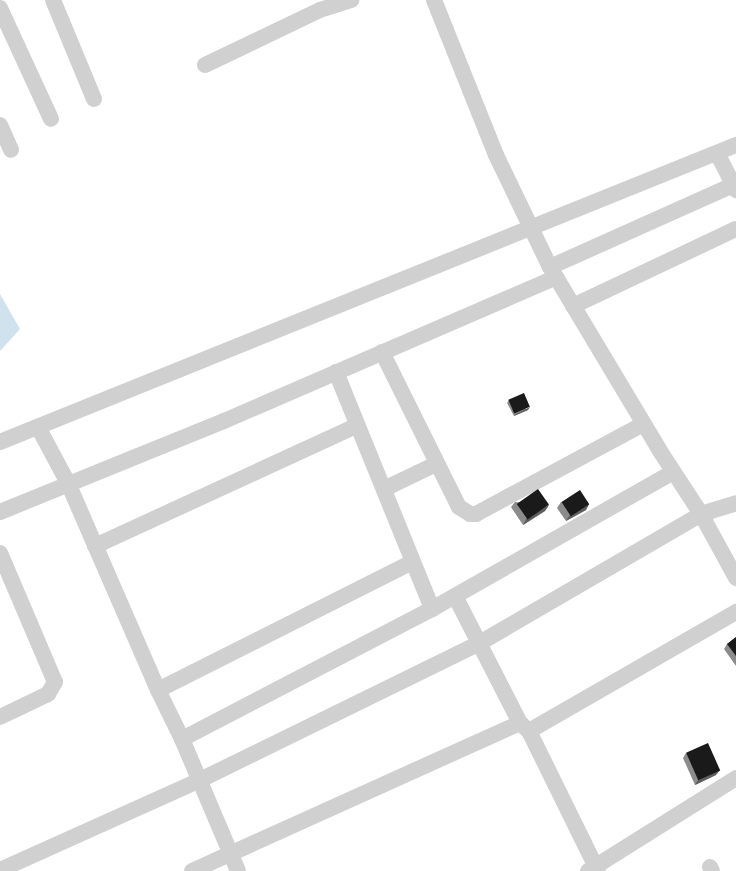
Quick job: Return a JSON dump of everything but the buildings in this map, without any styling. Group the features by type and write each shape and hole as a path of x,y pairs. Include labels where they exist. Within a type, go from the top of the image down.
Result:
{"street":[{"path":"53,0 94,99"},
{"path":"205,64 320,10 351,0"},
{"path":"434,0 476,106 553,272 673,472 701,514 729,548 736,578"},
{"path":"0,8 51,119"},
{"path":"0,125 11,150"},
{"path":"0,442 736,145"},
{"path":"0,512 224,421 382,352 735,187 717,153"},
{"path":"573,306 736,229"},
{"path":"382,352 459,507 470,514 476,514 644,424"},
{"path":"336,372 432,609"},
{"path":"95,546 358,425"},
{"path":"38,427 68,483 158,690 182,739 237,871"},
{"path":"384,489 436,464"},
{"path":"182,739 432,609 673,472"},
{"path":"0,870 198,781 478,644 701,514 736,503"},
{"path":"0,553 54,682 48,694 0,717"},
{"path":"158,690 413,562"},
{"path":"455,596 478,644 524,727 594,870 736,778"},
{"path":"192,871 524,727 736,612"}],"water":[{"path":"0,294 20,329 0,351"}]}
